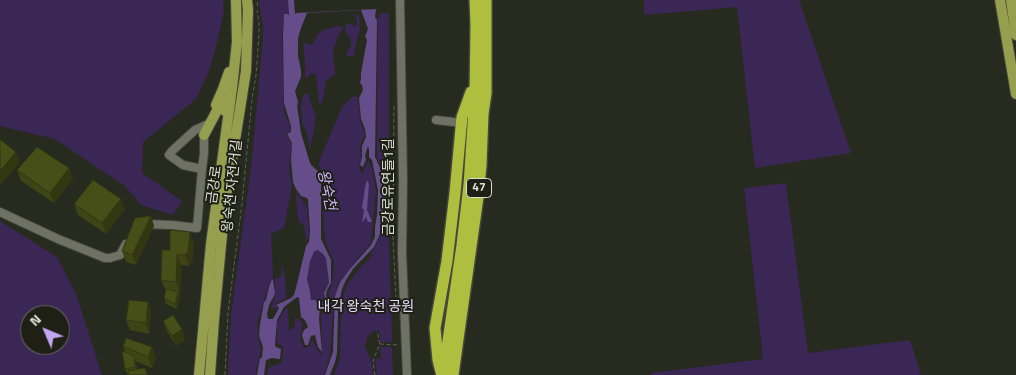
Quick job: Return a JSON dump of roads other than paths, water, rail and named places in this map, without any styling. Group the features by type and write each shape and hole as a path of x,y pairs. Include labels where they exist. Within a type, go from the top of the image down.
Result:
{"highway":[{"name":"47","path":"443,375 469,185 476,78 475,0"},
{"name":"47","path":"453,375 481,165 483,114 486,93 486,0"},
{"path":"443,375 438,360 435,328 448,251 462,117 476,78"}],"main road":[{"path":"205,130 224,90 228,76 240,0"},
{"name":"금강로","path":"199,375 211,244 232,88 240,0"},
{"name":"금강로","path":"210,375 225,203 246,71 248,10 240,0"},
{"path":"1007,1 1016,36"},
{"path":"1007,1 1016,94"},
{"path":"205,130 222,101 226,101 216,175 211,244"}],"street":[{"name":"금강로유연들1길","path":"400,0 403,180 402,254 407,375"},
{"path":"436,120 462,123"},
{"path":"0,212 58,239 105,258 110,258 120,254 133,230 142,223 197,228 204,153 205,130 195,130 169,155 184,165 202,169"},
{"path":"58,239 64,232"}],"water label":[{"name":"왕숙천","path":"326,190"}],"park label":[{"name":"내각 왕숙천 공원","path":"366,308"}]}
